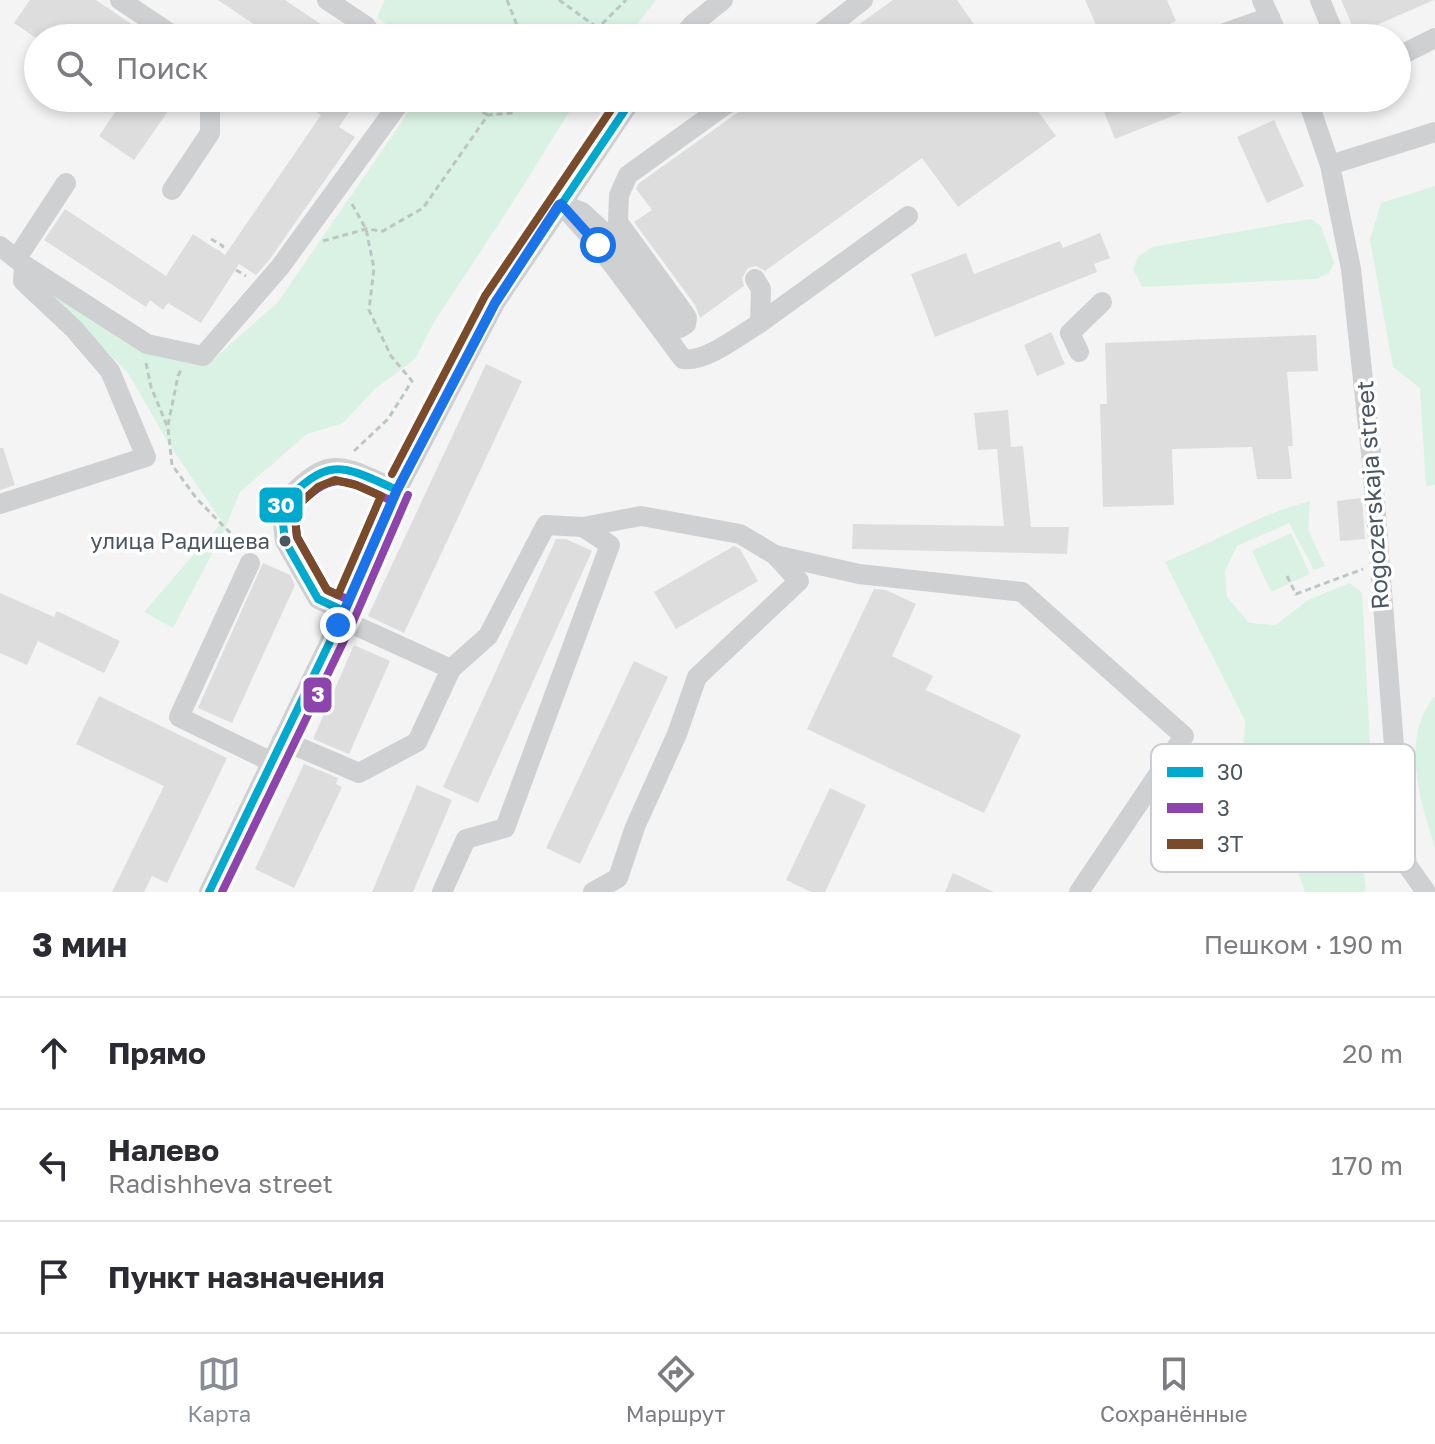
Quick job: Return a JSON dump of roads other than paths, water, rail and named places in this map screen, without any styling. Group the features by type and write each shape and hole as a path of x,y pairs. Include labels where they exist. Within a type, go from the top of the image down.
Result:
{"street":[{"path":"120,0 156,24"},
{"path":"327,0 363,24"},
{"path":"693,24 723,0"},
{"path":"832,24 863,0"},
{"path":"1320,0 1330,24"},
{"path":"1238,24 1266,9"},
{"path":"1411,50 1435,38"},
{"path":"172,190 210,133 210,112"},
{"path":"14,257 147,344 203,356 280,267 393,112"},
{"path":"209,892 343,615 397,490 495,303 623,112"},
{"path":"560,205 606,234 680,328 686,324 687,318 618,222 619,195 628,175 716,112"},
{"name":"Rogozerskaja street","path":"1312,112 1330,165 1351,269 1361,343 1393,744"},
{"path":"1330,165 1435,132"},
{"path":"14,257 66,183"},
{"path":"580,218 683,359 693,361 760,323 908,216"},
{"path":"0,504 146,457 110,371 74,329 23,281 14,257"},
{"path":"755,279 761,289 760,323"},
{"path":"1079,352 1070,333 1102,302"},
{"path":"397,490 342,466 320,471 303,482 281,505 285,541 318,599 343,615 451,669"},
{"path":"282,740 359,773 417,742 451,669 488,636 546,525 583,527 641,516 740,534 775,555 799,581 697,677 677,734 635,827 618,878 593,892"},
{"path":"442,892 466,839 505,828 610,545 583,527"},
{"path":"775,555 859,574 1022,592 1184,736 1179,744"},
{"path":"250,563 179,717 272,762"},
{"path":"1079,892 1151,785"},
{"name":"Rogozerskaja street","path":"1412,872 1426,892"}],"place":[{"name":"улица Радищева","path":"285,541"}]}
